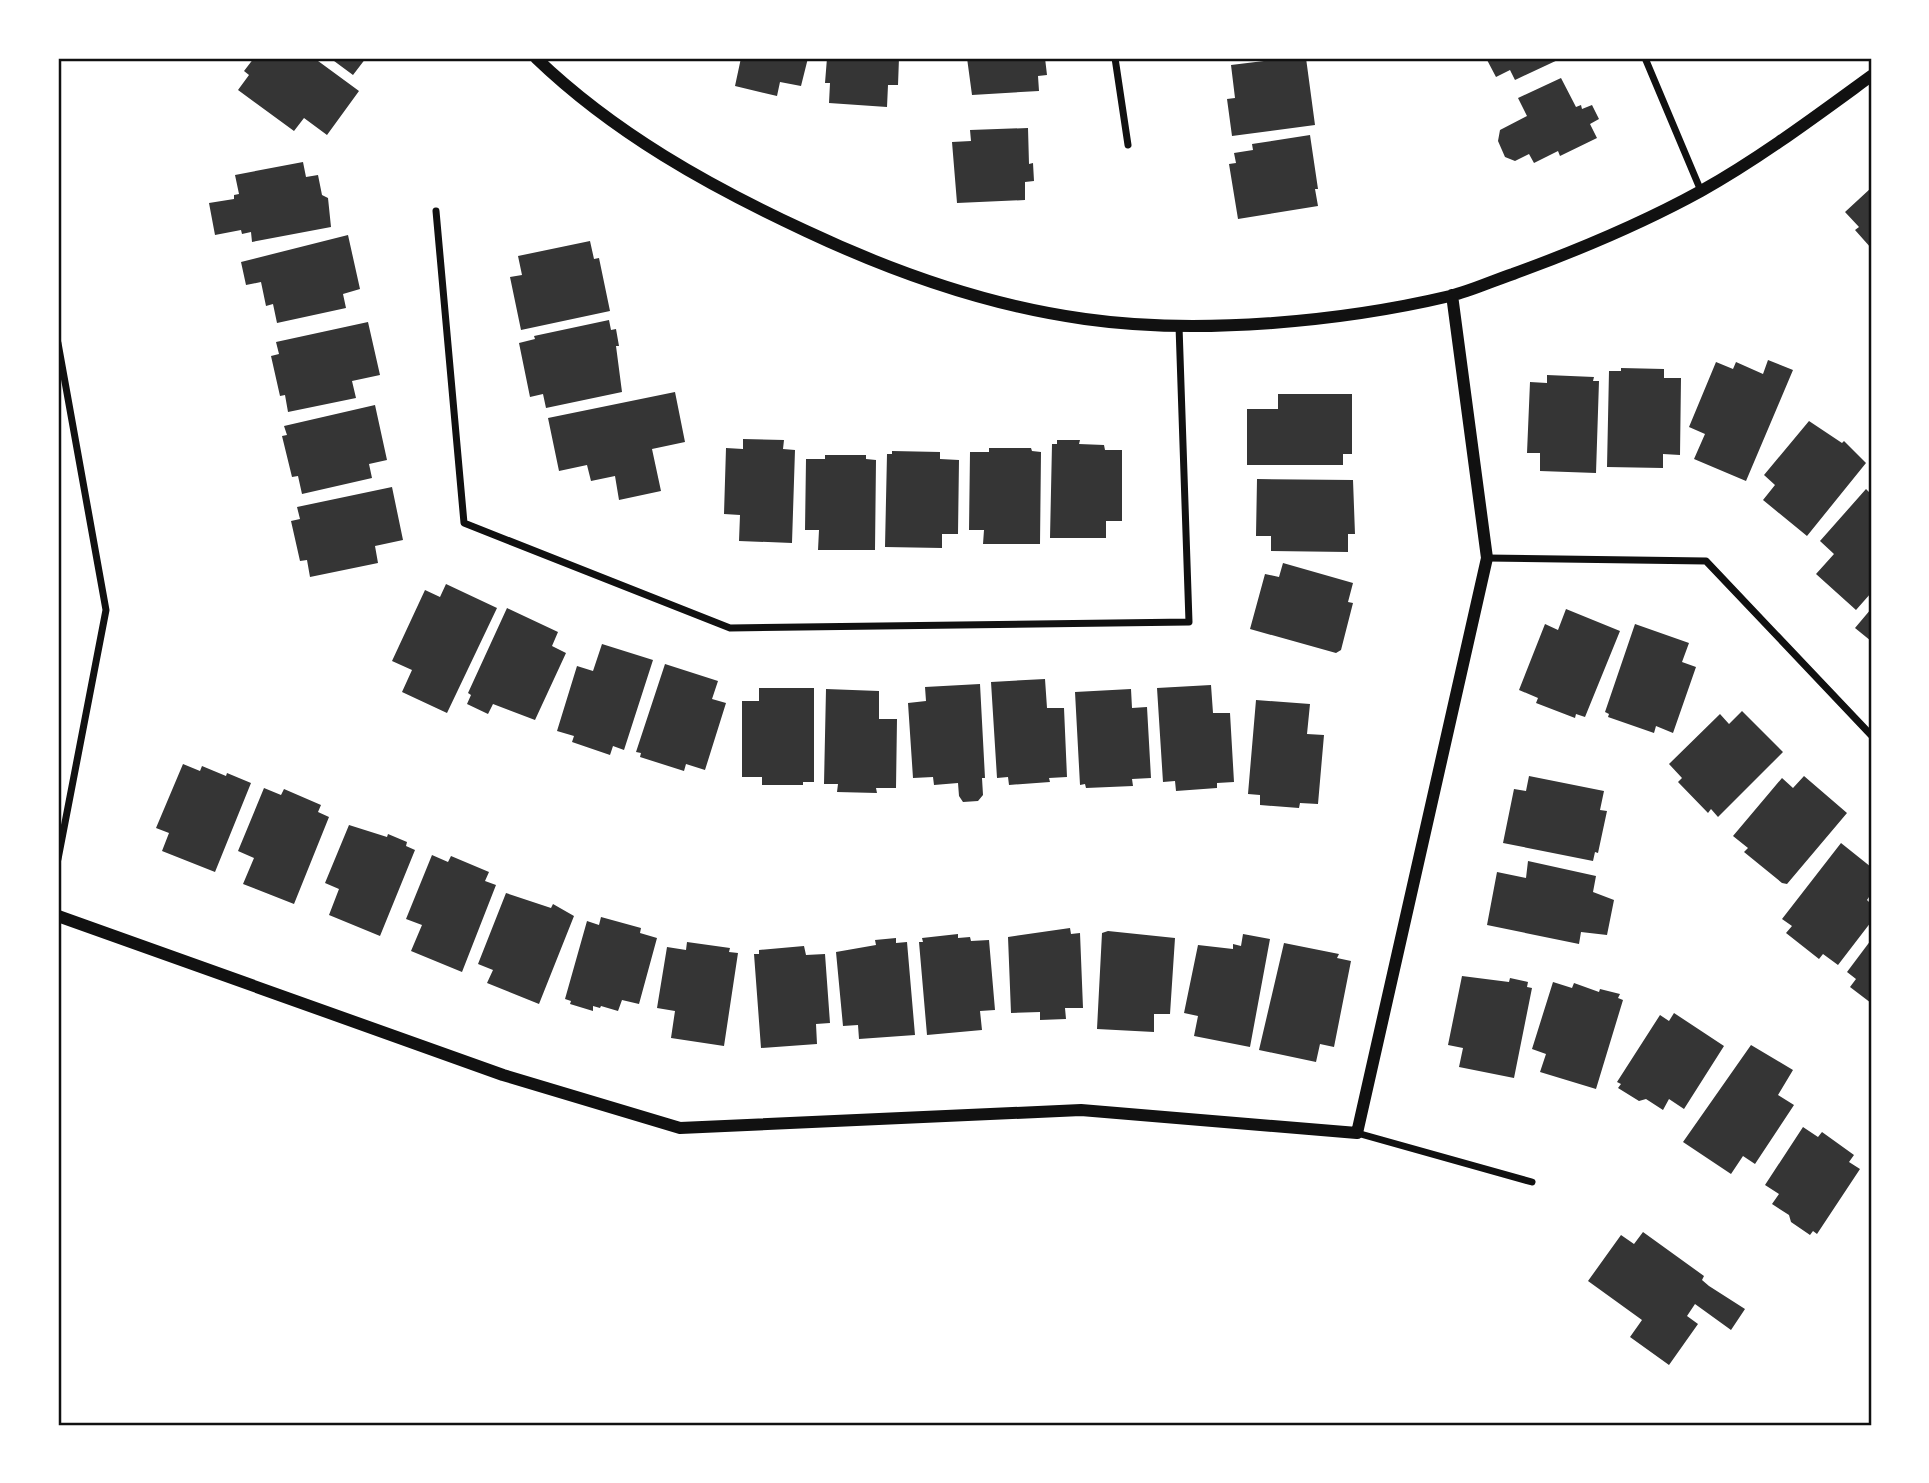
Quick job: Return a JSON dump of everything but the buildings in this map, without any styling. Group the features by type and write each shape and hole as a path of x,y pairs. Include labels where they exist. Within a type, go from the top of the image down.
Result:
{"street":[{"path":"536,58 556,78 639,140 726,194 858,256 998,302 1086,319 1179,326 1318,318 1452,295 1572,252 1701,191 1871,76"},
{"path":"1115,58 1128,145"},
{"path":"1645,58 1701,191"},
{"path":"436,211 464,523 730,628 1188,622 1179,326"},
{"path":"1357,1133 1487,558 1452,295"},
{"path":"58,349 106,610 58,859"},
{"path":"1487,558 1706,561 1871,735"},
{"path":"58,916 503,1074 680,1128 1081,1110 1357,1133 1532,1182"}]}
